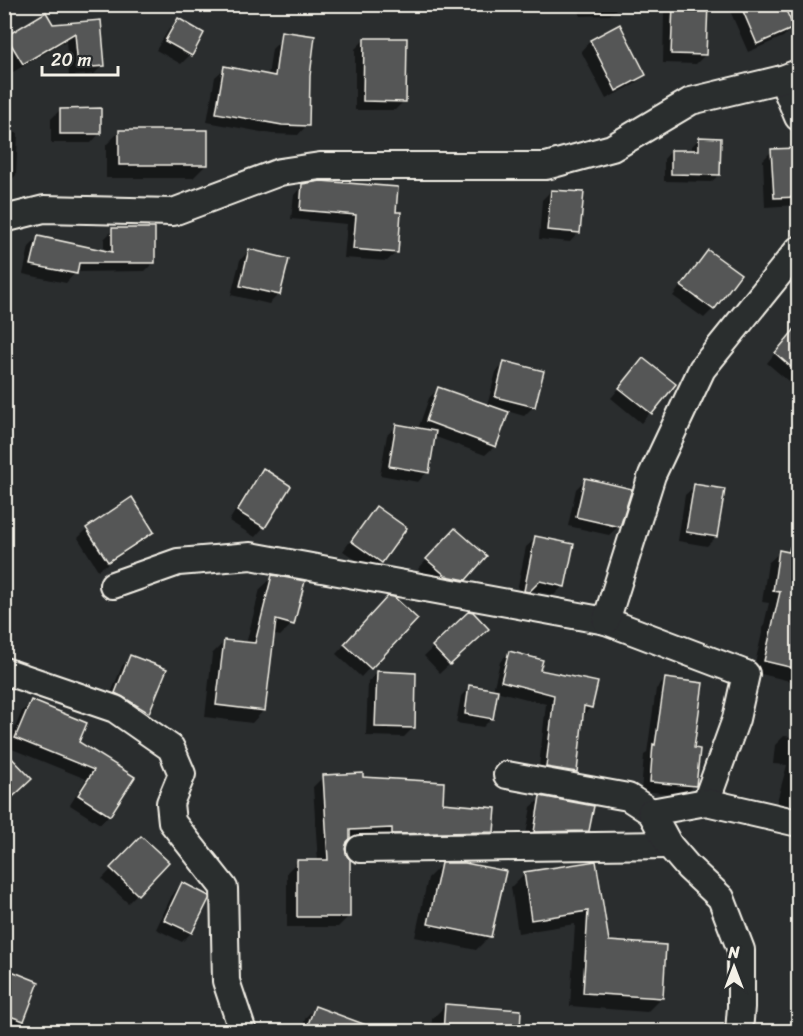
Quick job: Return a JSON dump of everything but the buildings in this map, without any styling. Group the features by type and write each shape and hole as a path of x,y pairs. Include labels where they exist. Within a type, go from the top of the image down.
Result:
{"street":[{"path":"4,219 44,208 173,212 280,172 320,165 546,165 612,148 691,101 790,76 798,117"},
{"path":"606,621 652,475 702,369 798,250"},
{"path":"113,585 178,562 251,556 606,621 746,674 736,719 706,802"},
{"path":"4,671 115,709 171,748 182,774 170,804 172,822 224,888 226,981 243,1032"},
{"path":"507,775 628,797 651,812 669,845 688,867 721,898 741,950 739,1032"},
{"path":"651,812 706,802 798,823"},
{"path":"360,849 669,845"}]}
